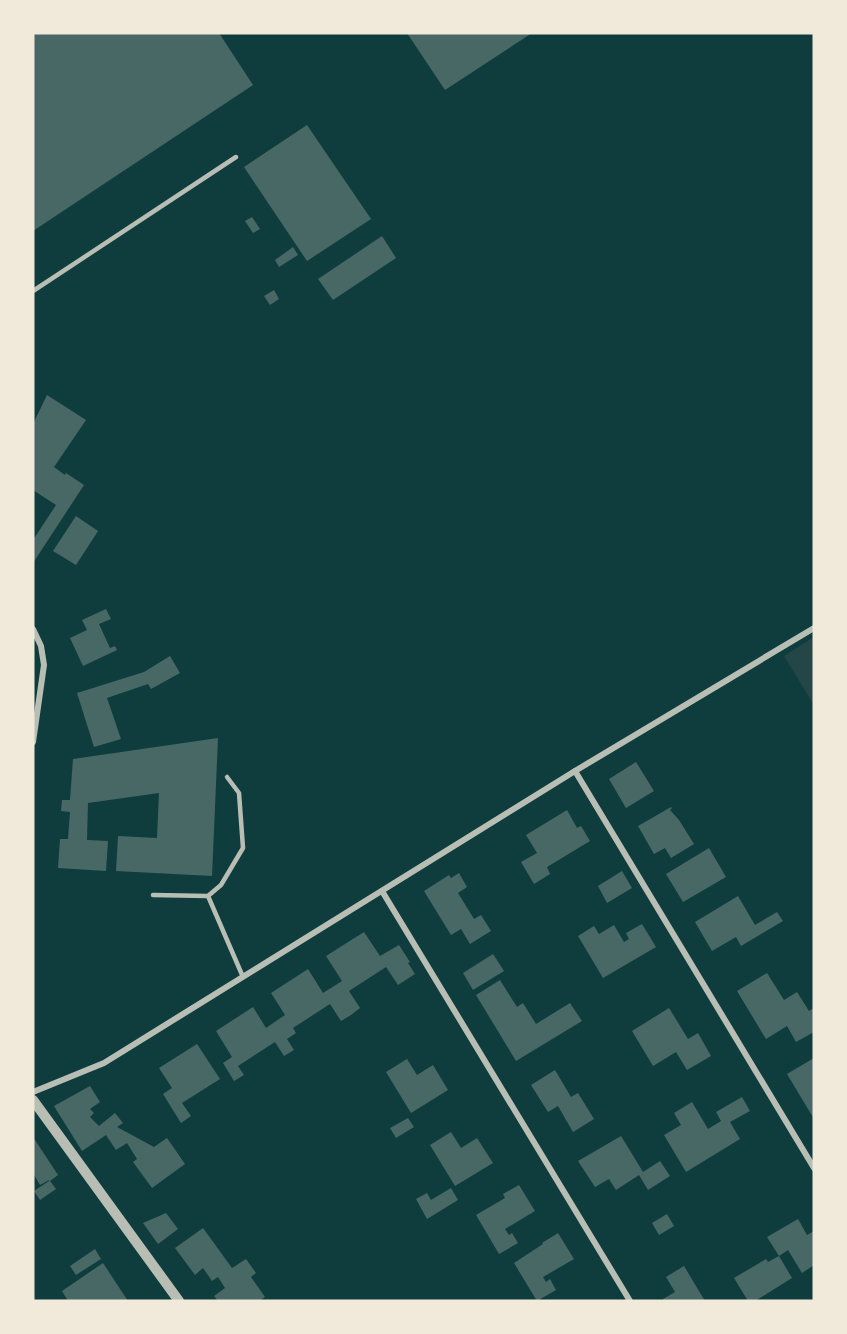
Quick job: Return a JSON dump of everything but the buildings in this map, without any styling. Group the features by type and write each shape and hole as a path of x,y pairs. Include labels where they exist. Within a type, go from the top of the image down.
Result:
{"street":[{"path":"33,1092 104,1063 576,771 814,628"},
{"path":"33,629 41,646 44,664 33,742"},
{"path":"576,771 814,1168"},
{"path":"382,891 630,1301"},
{"path":"33,1100 179,1301"}],"lane":[{"path":"33,291 236,157"},
{"path":"153,895 208,896 221,885 243,848 239,793 227,777"},
{"path":"208,896 243,977"}],"shaded area":[{"path":"814,637 814,705 784,656"}]}
